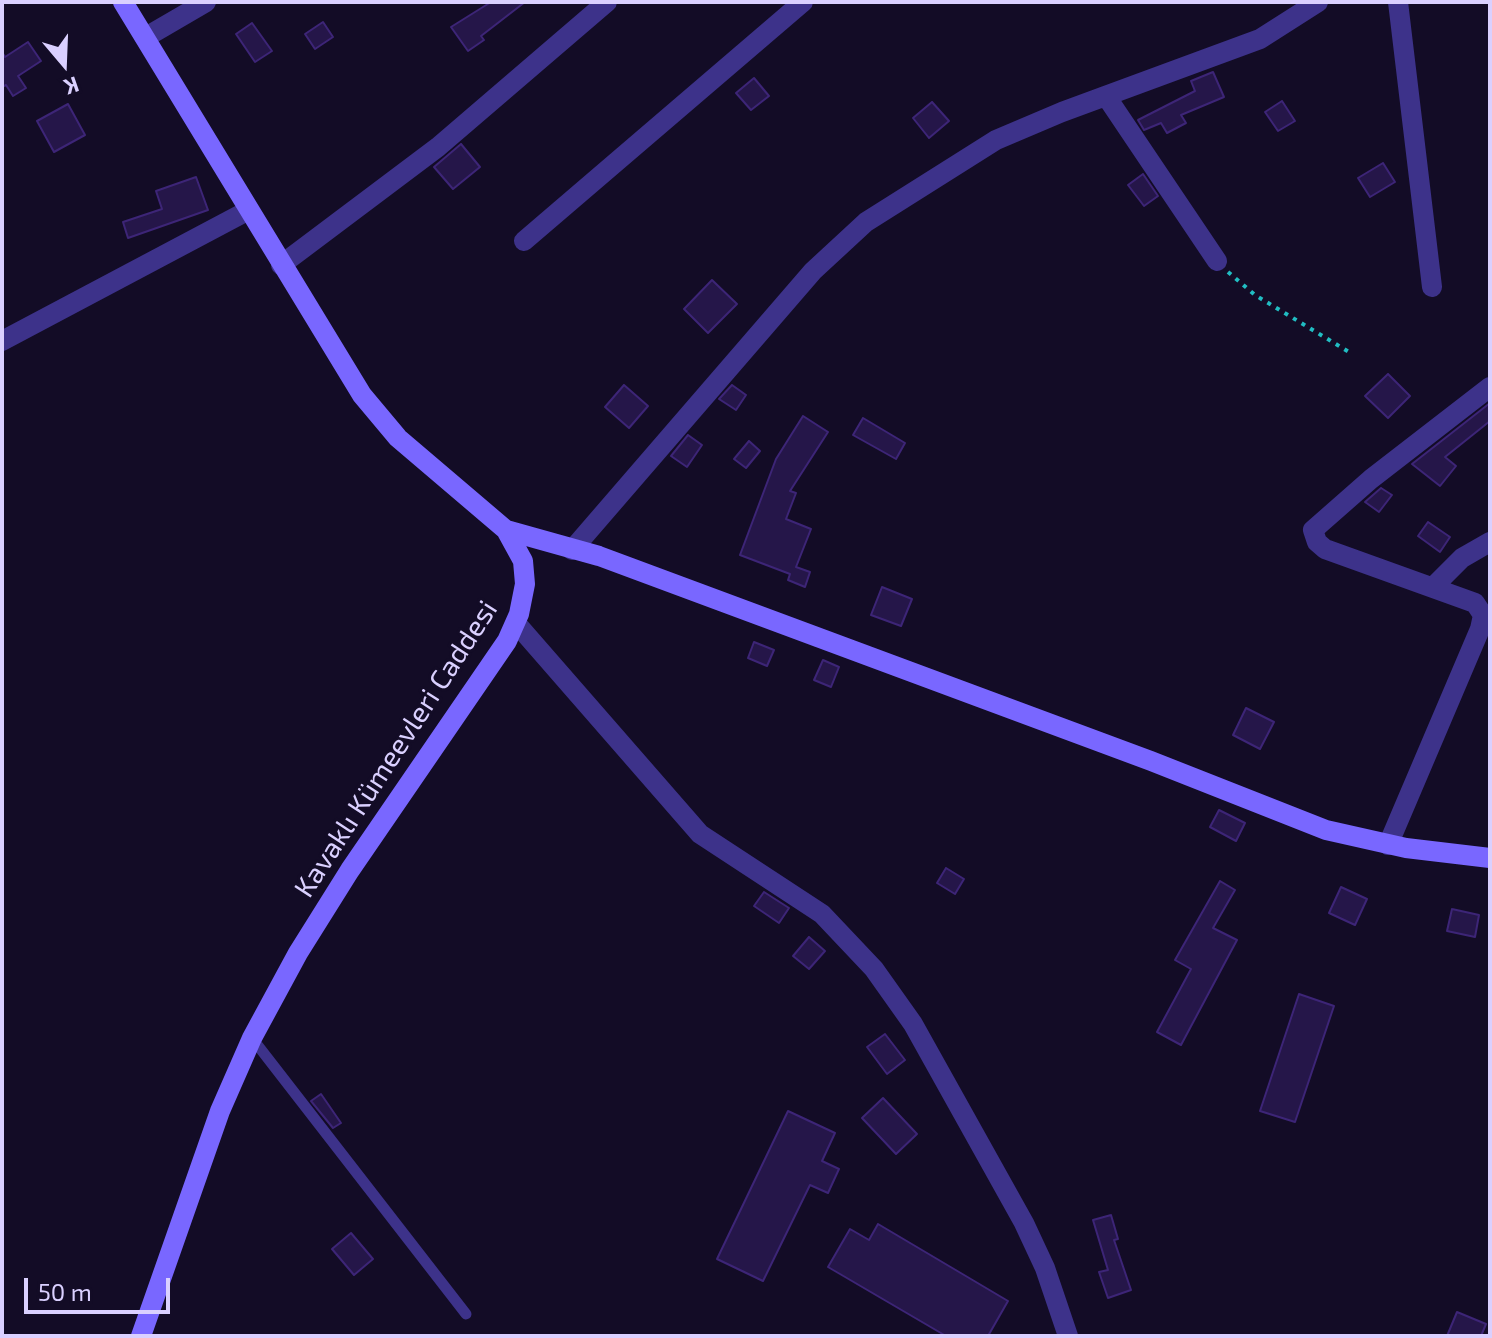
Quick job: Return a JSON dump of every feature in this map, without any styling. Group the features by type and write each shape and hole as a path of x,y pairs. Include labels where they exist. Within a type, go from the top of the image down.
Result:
{"street":[{"name":"Kavaklı Kümeevleri Caddesi","path":"123,2 340,361 382,421 419,457 506,530 515,543 524,572 523,601 516,623 325,908 252,1038 220,1111 141,1336"},
{"path":"146,37 206,2"},
{"path":"281,265 438,147 607,2"},
{"path":"572,550 718,377 841,243 895,201 996,140 1260,39 1318,2"},
{"path":"1398,2 1432,287"},
{"path":"524,241 794,5"},
{"path":"1106,96 1217,261"},
{"path":"2,341 249,210"},
{"path":"1388,845 1484,621 1475,603 1325,549 1317,542 1313,530 1371,479 1490,387"},
{"path":"506,530 599,556 1326,830 1388,845 1490,858"},
{"path":"1433,587 1462,558 1490,542"},
{"path":"516,623 700,834 822,914 874,969 913,1024 1017,1209 1045,1268 1068,1336"}],"lane":[{"path":"252,1038 466,1314"}],"path":[{"path":"1217,261 1255,295 1349,352"}],"building":[{"path":"491,2 525,2 481,36 484,40 468,51 451,27"},
{"path":"323,22 333,37 315,49 305,34"},
{"path":"252,23 272,51 255,62 236,34"},
{"path":"28,42 41,61 18,76 26,88 13,96 6,85 2,87 2,52 5,57"},
{"path":"1213,72 1224,97 1181,115 1186,123 1167,133 1161,123 1144,130 1138,120 1195,91 1191,81"},
{"path":"754,78 769,96 751,110 736,93"},
{"path":"1282,101 1295,121 1278,131 1265,112"},
{"path":"932,102 949,121 929,138 913,118"},
{"path":"68,104 85,135 54,152 37,121"},
{"path":"461,144 480,167 453,189 434,167"},
{"path":"1383,163 1395,182 1370,197 1358,178"},
{"path":"1143,174 1158,196 1144,206 1128,185"},
{"path":"196,177 208,210 128,238 123,222 162,209 156,191"},
{"path":"712,280 737,304 708,333 684,309"},
{"path":"1388,374 1410,396 1388,418 1365,396"},
{"path":"624,385 648,406 629,428 605,407"},
{"path":"732,385 746,395 736,410 719,399"},
{"path":"1490,403 1490,421 1445,457 1456,466 1440,486 1412,464"},
{"path":"803,416 828,432 790,491 796,493 786,519 811,529 796,567 810,572 805,587 788,580 790,574 740,555 776,459"},
{"path":"863,418 905,443 896,459 853,435"},
{"path":"688,435 702,445 687,467 671,456"},
{"path":"749,441 760,451 746,468 734,459"},
{"path":"1381,488 1392,495 1379,512 1365,502"},
{"path":"1428,522 1450,537 1440,552 1418,536"},
{"path":"882,587 912,599 901,626 871,615"},
{"path":"754,642 774,650 767,666 748,658"},
{"path":"823,660 839,667 831,687 814,680"},
{"path":"1246,708 1274,722 1260,749 1233,735"},
{"path":"1219,810 1245,823 1236,841 1210,827"},
{"path":"946,868 964,879 955,894 937,883"},
{"path":"1220,881 1235,890 1213,928 1237,940 1181,1045 1157,1032 1191,969 1175,960"},
{"path":"1341,887 1367,899 1355,925 1329,913"},
{"path":"764,892 789,908 779,923 754,906"},
{"path":"1452,909 1479,915 1475,937 1447,931"},
{"path":"809,937 825,951 809,969 793,956"},
{"path":"1299,994 1334,1006 1295,1122 1260,1111"},
{"path":"885,1034 905,1060 887,1074 867,1047"},
{"path":"321,1094 341,1123 333,1128 311,1101"},
{"path":"883,1098 917,1134 896,1154 862,1118"},
{"path":"788,1111 835,1133 822,1161 839,1169 828,1193 810,1185 763,1281 717,1259"},
{"path":"1111,1215 1118,1239 1114,1240 1131,1290 1108,1298 1099,1272 1108,1270 1093,1220"},
{"path":"878,1224 1008,1301 988,1336 946,1336 828,1267 850,1229 869,1240"},
{"path":"351,1233 373,1259 354,1275 332,1249"},
{"path":"1457,1312 1486,1324 1481,1336 1447,1336"}]}
